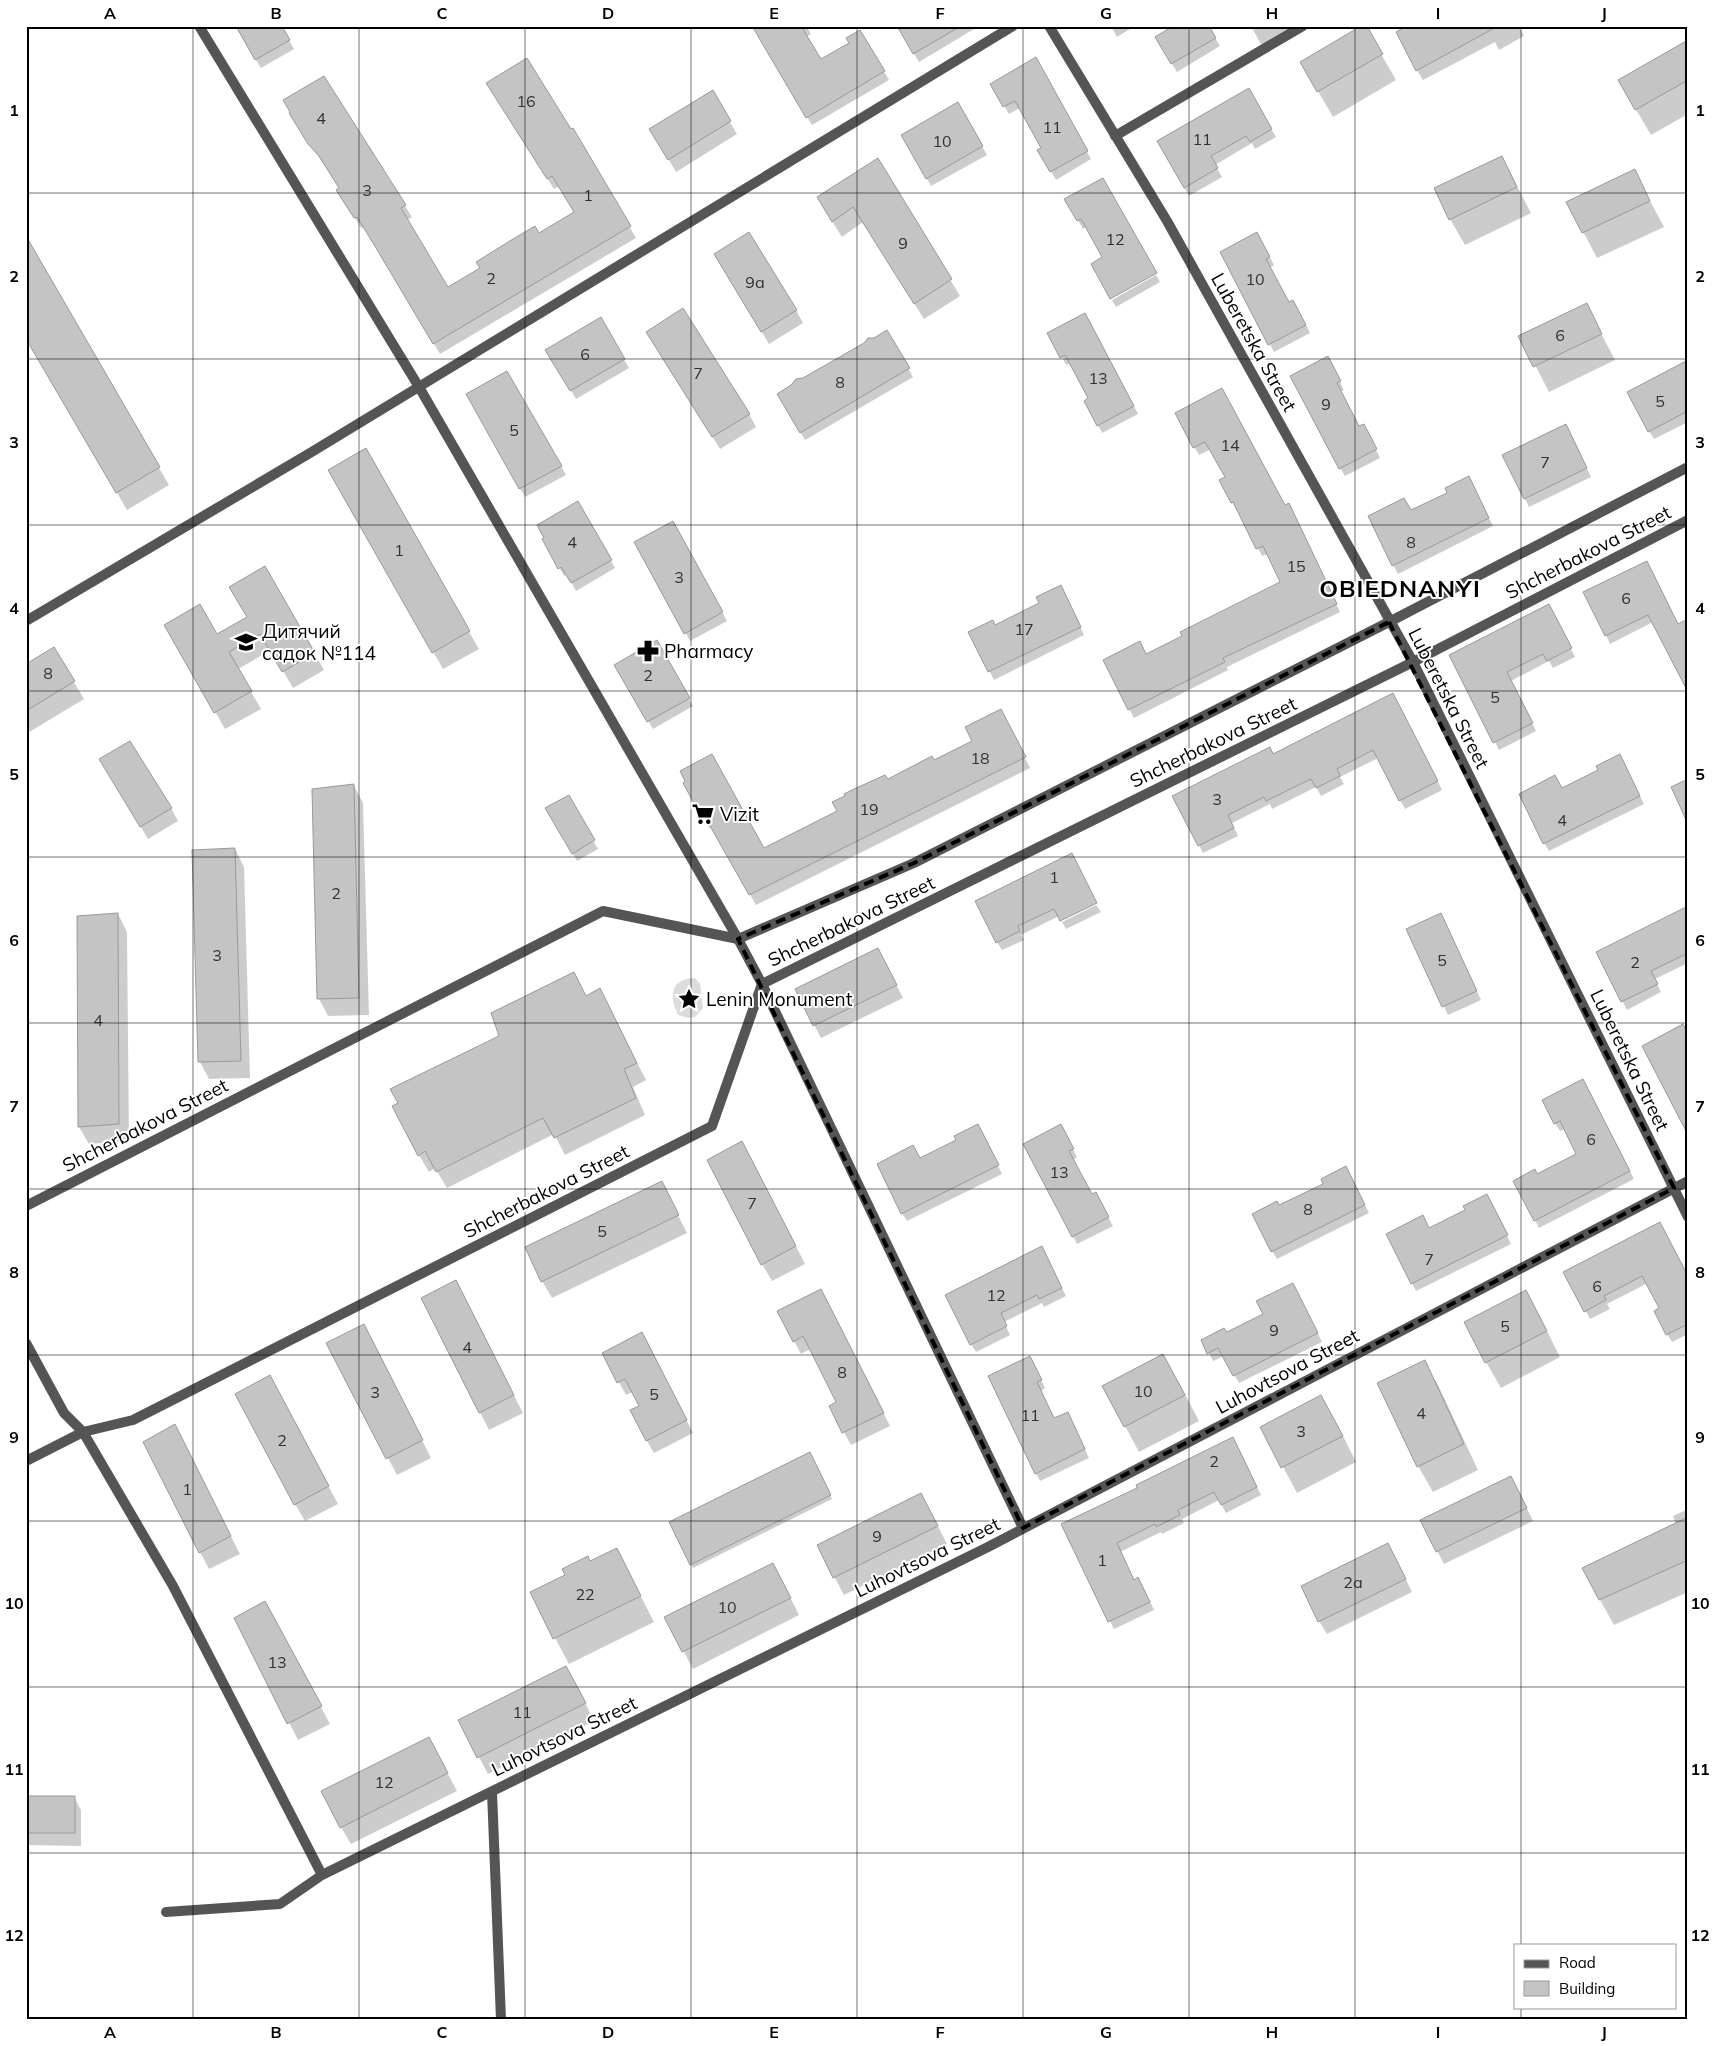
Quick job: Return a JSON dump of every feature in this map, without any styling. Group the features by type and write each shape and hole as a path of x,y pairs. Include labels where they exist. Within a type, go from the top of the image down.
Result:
{"street":[{"path":"199,26 419,387 738,939 762,984 1023,1528"},
{"path":"26,621 419,387 1013,26"},
{"name":"Luberetska Street","path":"1049,26 1166,221 1413,662 1688,1217"},
{"path":"1115,136 1303,26"},
{"name":"Shcherbakova Street","path":"26,1206 603,911 738,939 914,863 1389,622 1688,467"},
{"name":"Shcherbakova Street","path":"26,1461 82,1432 133,1420 712,1126 762,984 1413,662 1688,520"},
{"name":"Luhovtsova Street","path":"166,1912 280,1904 322,1875 1023,1528 1688,1181"},
{"path":"26,1343 64,1413 82,1432 173,1586 322,1875"},
{"path":"492,1792 501,2020"}],"highlighted area":[{"path":"1389,622 1674,1188 1023,1528 738,939 914,863"}],"shaded area":[{"path":"695,978 700,984 703,1008 695,1017 688,1018 678,1015 673,1001 674,989 681,981"}],"building":[{"path":"236,26 282,26 290,40 255,60"},
{"path":"752,26 801,26 821,59 849,43 846,38 860,30 885,71 806,118"},
{"path":"897,26 961,26 913,54"},
{"path":"1173,26 1209,26 1216,38 1171,64 1155,37"},
{"path":"1361,26 1367,26 1383,54 1317,92 1300,62"},
{"path":"1407,26 1498,26 1416,71 1396,32"},
{"path":"1688,40 1688,80 1635,110 1618,80"},
{"path":"1036,57 1088,151 1050,172 1037,150 1041,148 1015,101 1003,107 990,84"},
{"path":"527,58 571,129 573,128 631,226 433,344 357,217 354,218 336,190 339,188 319,156 308,144 283,100 324,76 406,205 401,208 448,287 480,268 476,262 513,239 535,226 539,233 574,212 552,176 547,179 486,83"},
{"path":"1249,88 1272,129 1250,142 1246,136 1211,156 1218,168 1184,188 1157,141"},
{"path":"713,90 731,121 668,160 649,129"},
{"path":"958,102 983,146 926,179 901,135"},
{"path":"1502,156 1517,187 1449,220 1434,188"},
{"path":"878,158 952,279 914,304 853,207 832,222 817,197"},
{"path":"1635,169 1650,201 1582,233 1566,202"},
{"path":"1103,178 1157,273 1110,299 1091,264 1102,257 1081,219 1077,221 1064,199"},
{"path":"749,232 797,310 761,332 714,254"},
{"path":"1257,232 1270,257 1266,259 1289,302 1293,300 1306,325 1268,345 1220,252"},
{"path":"26,236 160,467 116,493 26,339"},
{"path":"1587,303 1602,334 1533,367 1518,336"},
{"path":"683,308 750,414 712,437 646,332"},
{"path":"1085,313 1134,406 1097,426 1084,401 1088,398 1065,355 1060,358 1047,333"},
{"path":"601,317 625,359 570,391 545,350"},
{"path":"887,330 910,368 800,433 777,394 791,385 796,379 803,378 864,343 868,338 874,338"},
{"path":"1328,356 1341,381 1337,383 1359,426 1364,424 1377,449 1339,469 1290,376"},
{"path":"1688,360 1688,411 1648,432 1627,392"},
{"path":"507,371 562,466 519,489 466,394"},
{"path":"1222,388 1285,505 1289,503 1337,604 1223,658 1225,662 1128,710 1103,660 1140,641 1146,654 1182,636 1180,632 1280,582 1263,546 1256,549 1233,502 1231,503 1219,480 1225,477 1205,442 1193,448 1175,413"},
{"path":"1566,424 1587,468 1524,499 1502,455"},
{"path":"366,448 470,631 432,653 328,470"},
{"path":"1469,476 1489,518 1392,566 1368,516 1404,498 1411,510 1447,493 1445,488"},
{"path":"578,501 612,560 571,583 561,567 558,569 542,539 544,538 537,525"},
{"path":"673,521 723,612 684,634 634,542"},
{"path":"1647,561 1678,624 1688,619 1688,692 1648,615 1605,636 1583,592"},
{"path":"265,566 315,653 282,672 260,634 229,652 252,691 214,713 164,625 200,604 217,634 247,617 229,587"},
{"path":"1061,585 1081,627 988,672 968,632 993,620 995,625 1039,603 1036,597"},
{"path":"1549,604 1572,648 1547,661 1543,654 1507,672 1533,723 1493,743 1449,655"},
{"path":"657,640 690,698 647,722 614,665"},
{"path":"54,647 75,681 26,711 26,664"},
{"path":"1393,693 1438,781 1399,801 1373,750 1337,769 1340,776 1316,788 1311,779 1266,801 1264,797 1228,815 1234,828 1198,846 1172,796 1270,747 1273,754"},
{"path":"1001,709 1026,757 749,895 705,817 702,818 683,783 685,781 680,771 712,754 764,848 837,811 832,802 845,796 844,794 885,775 888,779 932,756 934,760 972,741 965,727"},
{"path":"130,741 172,808 140,827 99,759"},
{"path":"1620,754 1640,796 1543,844 1519,794 1555,775 1562,788 1598,770 1596,766"},
{"path":"1688,779 1688,824 1671,787"},
{"path":"354,784 359,998 317,999 312,789"},
{"path":"569,795 595,840 572,854 545,808"},
{"path":"235,848 241,1061 198,1062 192,850"},
{"path":"1072,853 1097,903 1060,921 1054,909 1018,926 1020,931 996,943 975,901"},
{"path":"1688,906 1688,953 1651,971 1658,984 1621,1002 1596,952"},
{"path":"118,913 119,1124 78,1127 77,916"},
{"path":"1441,913 1477,991 1442,1007 1406,929"},
{"path":"878,948 897,985 813,1026 795,989"},
{"path":"574,972 586,996 600,988 637,1063 624,1069 636,1098 554,1138 543,1118 436,1172 425,1151 418,1156 392,1106 398,1103 390,1089 499,1036 491,1013"},
{"path":"1683,1024 1688,1034 1688,1135 1642,1046"},
{"path":"1583,1079 1630,1171 1534,1221 1513,1181 1535,1169 1537,1174 1576,1154 1560,1121 1554,1124 1542,1100"},
{"path":"978,1124 999,1165 901,1214 877,1164 913,1145 920,1158 956,1140 954,1136"},
{"path":"1061,1124 1074,1149 1069,1151 1092,1194 1096,1192 1109,1217 1072,1237 1023,1144"},
{"path":"742,1141 796,1246 761,1265 707,1160"},
{"path":"1346,1166 1365,1205 1271,1252 1252,1214 1277,1201 1279,1205 1323,1184 1321,1179"},
{"path":"662,1181 679,1215 541,1282 525,1247"},
{"path":"1487,1194 1508,1235 1411,1284 1386,1234 1423,1215 1429,1228 1465,1210 1463,1206"},
{"path":"1660,1222 1688,1276 1688,1324 1666,1335 1654,1311 1659,1308 1642,1276 1604,1296 1606,1300 1584,1312 1563,1272"},
{"path":"1042,1246 1062,1288 1039,1299 1037,1295 1001,1313 1007,1326 970,1345 945,1295"},
{"path":"456,1280 514,1395 479,1413 421,1298"},
{"path":"1293,1283 1318,1333 1233,1376 1218,1348 1207,1354 1201,1340 1224,1328 1227,1332 1263,1314 1256,1301"},
{"path":"821,1289 884,1413 842,1433 829,1406 836,1402 803,1336 793,1342 777,1311"},
{"path":"1526,1290 1547,1331 1485,1363 1464,1322"},
{"path":"364,1324 423,1440 386,1459 326,1343"},
{"path":"642,1332 687,1420 646,1441 630,1410 639,1406 625,1379 617,1383 602,1353"},
{"path":"1163,1354 1185,1395 1124,1427 1102,1386"},
{"path":"1030,1356 1042,1380 1037,1382 1054,1418 1068,1412 1085,1449 1035,1474 988,1376"},
{"path":"1425,1360 1464,1444 1417,1467 1377,1383"},
{"path":"270,1375 329,1486 294,1505 235,1394"},
{"path":"1321,1395 1343,1436 1281,1468 1260,1427"},
{"path":"175,1424 231,1536 199,1553 143,1442"},
{"path":"1233,1437 1257,1487 1221,1505 1214,1492 1178,1510 1180,1515 1156,1527 1155,1524 1117,1543 1134,1580 1138,1577 1150,1602 1108,1622 1061,1524 1137,1488 1136,1485"},
{"path":"810,1452 831,1495 690,1565 669,1522"},
{"path":"1511,1476 1527,1508 1436,1552 1420,1520"},
{"path":"921,1493 938,1526 833,1578 817,1545"},
{"path":"1688,1517 1688,1560 1599,1600 1582,1568"},
{"path":"1388,1543 1406,1579 1318,1622 1301,1586"},
{"path":"617,1548 641,1596 553,1639 530,1592 565,1575 562,1569 588,1556 590,1561"},
{"path":"773,1563 791,1598 682,1652 664,1617"},
{"path":"265,1601 322,1706 287,1724 234,1618"},
{"path":"566,1666 586,1703 477,1758 458,1720"},
{"path":"429,1737 448,1773 340,1828 321,1791"},
{"path":"26,1796 75,1796 75,1833 26,1833"}],"place":[{"name":"Дитячий садок №114","path":"246,642"},
{"name":"Pharmacy","path":"648,651"},
{"name":"Vizit","path":"703,814"},
{"name":"Lenin Monument","path":"689,999"}],"district":[{"name":"OBIEDNANYI","path":"1400,589"}]}
